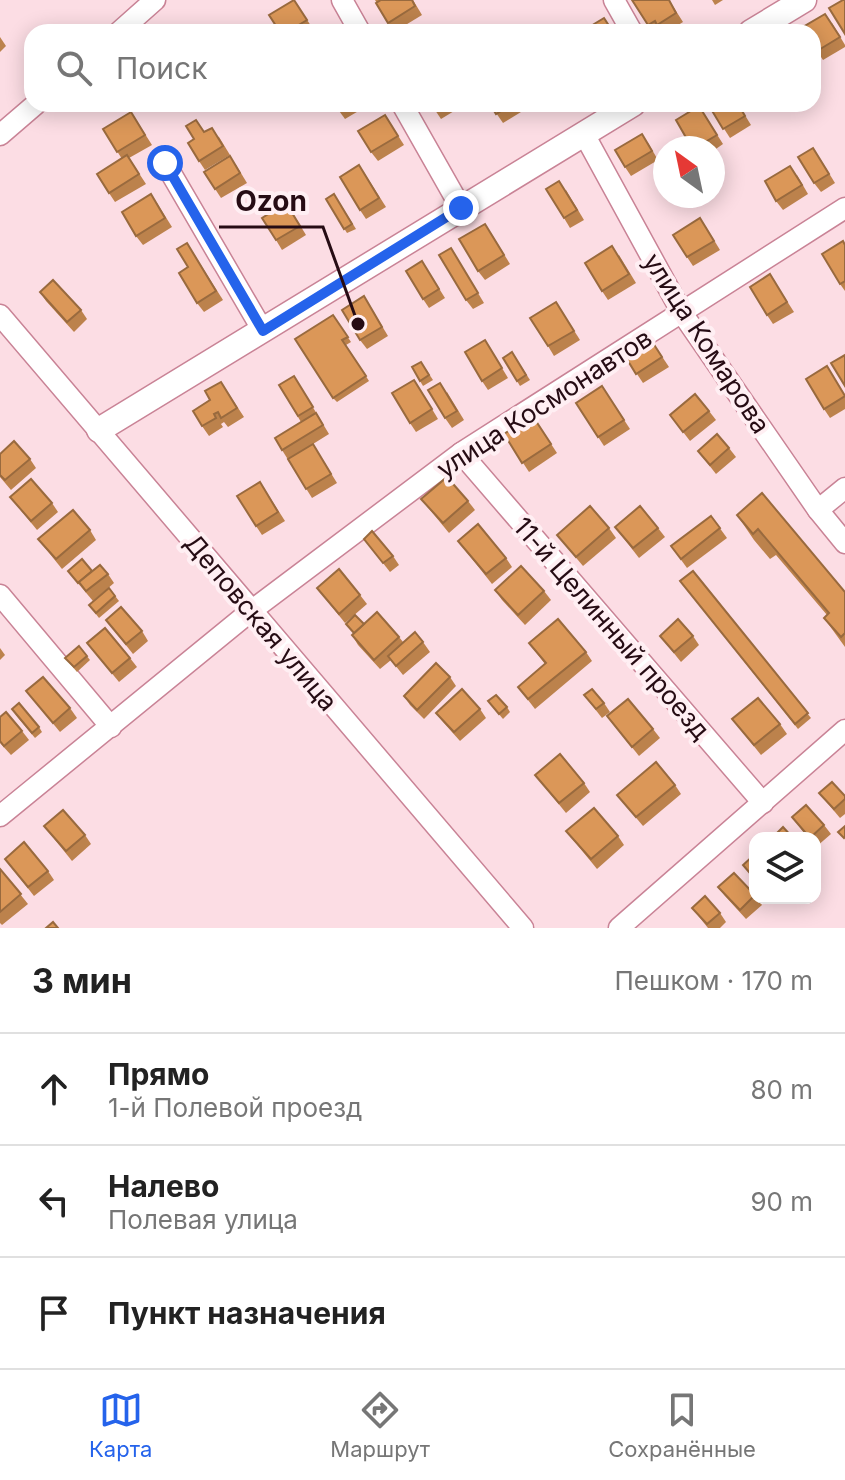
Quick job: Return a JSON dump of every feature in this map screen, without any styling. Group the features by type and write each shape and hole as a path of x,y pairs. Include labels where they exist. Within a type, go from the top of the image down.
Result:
{"street":[{"path":"128,24 155,0"},
{"path":"342,0 356,24"},
{"path":"614,0 628,24"},
{"path":"764,24 804,0"},
{"path":"0,135 27,112"},
{"path":"407,112 461,208"},
{"path":"99,430 620,112"},
{"name":"улица Комарова","path":"584,134 682,313 818,510 845,543"},
{"path":"165,163 263,331"},
{"name":"улица Космонавтов","path":"0,816 251,611 461,453 845,208"},
{"name":"Деповская улица","path":"0,315 523,928"},
{"name":"11-й Целинный проезд","path":"461,453 763,803"},
{"path":"818,510 845,488"},
{"path":"0,595 111,727"},
{"path":"619,928 845,730"}],"building":[{"path":"294,0 307,20 300,24 275,24 269,15"},
{"path":"381,0 412,0 415,6 388,23 376,3"},
{"path":"632,0 669,0 676,13 659,24 655,21 647,24"},
{"path":"845,0 845,34 829,8"},
{"path":"825,14 840,37 821,49 821,24 808,24"},
{"path":"604,18 608,24 594,24"},
{"path":"131,112 145,135 117,152 103,129"},
{"path":"689,112 703,112 717,135 715,136 685,136 676,120"},
{"path":"713,112 743,112 745,116 723,129"},
{"path":"385,115 398,136 371,152 358,131"},
{"path":"196,120 204,132 212,128 223,146 199,161 188,143 194,139 186,126"},
{"path":"642,134 652,151 625,167 615,150"},
{"path":"813,148 829,174 814,183 798,157"},
{"path":"127,155 139,174 109,193 97,174"},
{"path":"230,156 240,173 215,189 204,172"},
{"path":"359,165 379,198 360,210 340,177"},
{"path":"790,166 802,185 776,201 765,181"},
{"path":"559,181 577,210 564,218 546,189"},
{"path":"151,194 165,218 136,236 122,212"},
{"path":"334,194 352,224 344,229 326,199"},
{"path":"286,203 300,226 276,240 262,218"},
{"path":"700,218 714,241 687,257 673,235"},
{"path":"485,224 504,255 478,271 459,239"},
{"path":"843,241 845,281 840,284 822,254"},
{"path":"187,243 216,291 197,303 179,273 188,267 177,249"},
{"path":"612,246 629,274 602,291 585,263"},
{"path":"451,248 478,293 466,300 439,255"},
{"path":"422,261 439,289 423,299 406,271"},
{"path":"770,274 787,302 767,315 750,287"},
{"path":"53,280 81,310 67,322 40,292"},
{"path":"364,296 382,327 360,340 342,310"},
{"path":"556,302 574,331 548,346 530,318"},
{"path":"333,315 348,337 342,340 366,376 333,398 295,339"},
{"path":"485,340 502,368 482,381 465,352"},
{"path":"651,340 662,357 636,374 625,356"},
{"path":"512,352 526,375 517,381 503,358"},
{"path":"845,355 845,386 831,363"},
{"path":"421,362 429,375 420,381 412,367"},
{"path":"827,366 845,396 824,409 806,379"},
{"path":"294,376 313,407 298,416 279,385"},
{"path":"414,380 432,409 410,423 392,393"},
{"path":"221,382 237,408 221,418 218,412 214,414 216,418 202,426 193,411 210,400 205,391"},
{"path":"440,383 457,411 445,418 428,390"},
{"path":"602,386 624,420 598,437 576,403"},
{"path":"695,394 709,411 683,432 670,415"},
{"path":"316,413 323,425 282,450 275,438"},
{"path":"532,415 551,444 522,463 504,434"},
{"path":"717,434 729,448 710,465 698,451"},
{"path":"14,441 30,459 5,480 0,475 0,454"},
{"path":"313,444 331,474 306,489 288,459"},
{"path":"447,477 468,501 443,523 421,499"},
{"path":"31,479 52,503 31,521 10,497"},
{"path":"260,482 278,512 256,526 237,496"},
{"path":"762,493 845,592 845,633 841,637 824,618 829,613 758,529 753,534 737,515"},
{"path":"590,506 609,528 576,557 557,535"},
{"path":"640,506 658,528 633,548 615,527"},
{"path":"73,510 90,530 56,559 38,539"},
{"path":"711,516 720,528 681,559 671,546"},
{"path":"478,524 506,558 486,574 458,541"},
{"path":"372,531 393,556 383,563 364,539"},
{"path":"82,559 92,571 78,583 68,571"},
{"path":"100,565 108,574 86,591 79,582"},
{"path":"521,566 544,591 518,615 495,590"},
{"path":"339,569 360,595 339,614 317,588"},
{"path":"693,571 808,713 795,724 680,581"},
{"path":"109,588 115,596 96,613 89,605"},
{"path":"121,607 142,631 126,644 106,620"},
{"path":"377,612 399,637 374,660 352,635"},
{"path":"355,615 364,624 354,633 346,624"},
{"path":"558,619 586,652 528,699 518,687 546,663 529,643"},
{"path":"678,619 693,636 674,652 660,636"},
{"path":"105,628 130,658 112,673 87,643"},
{"path":"415,632 423,642 396,666 388,656"},
{"path":"79,646 87,656 74,667 65,658"},
{"path":"436,663 450,677 417,710 404,696"},
{"path":"43,677 70,708 53,723 26,691"},
{"path":"462,689 480,709 454,732 436,713"},
{"path":"592,689 604,703 596,709 584,695"},
{"path":"496,695 507,707 499,714 488,701"},
{"path":"758,698 780,724 754,745 732,719"},
{"path":"628,699 653,729 632,747 607,716"},
{"path":"19,703 39,727 32,733 12,709"},
{"path":"6,712 22,731 4,746 0,741 0,717"},
{"path":"560,754 584,783 559,803 535,775"},
{"path":"656,762 675,785 636,817 617,795"},
{"path":"832,782 845,796 834,809 819,793"},
{"path":"806,805 824,825 816,832 805,832 792,817"},
{"path":"594,808 618,836 591,859 566,831"},
{"path":"63,810 85,835 66,851 44,826"},
{"path":"845,826 845,837 844,838 838,832"},
{"path":"24,842 48,871 28,887 5,859"},
{"path":"0,869 21,894 0,912"},
{"path":"734,873 749,889 749,901 740,910 718,887"},
{"path":"705,896 720,913 707,924 692,908"}],"place":[{"name":"Ozon","path":"358,324"}],"route":[{"path":"165,163 263,331 461,208"}]}
